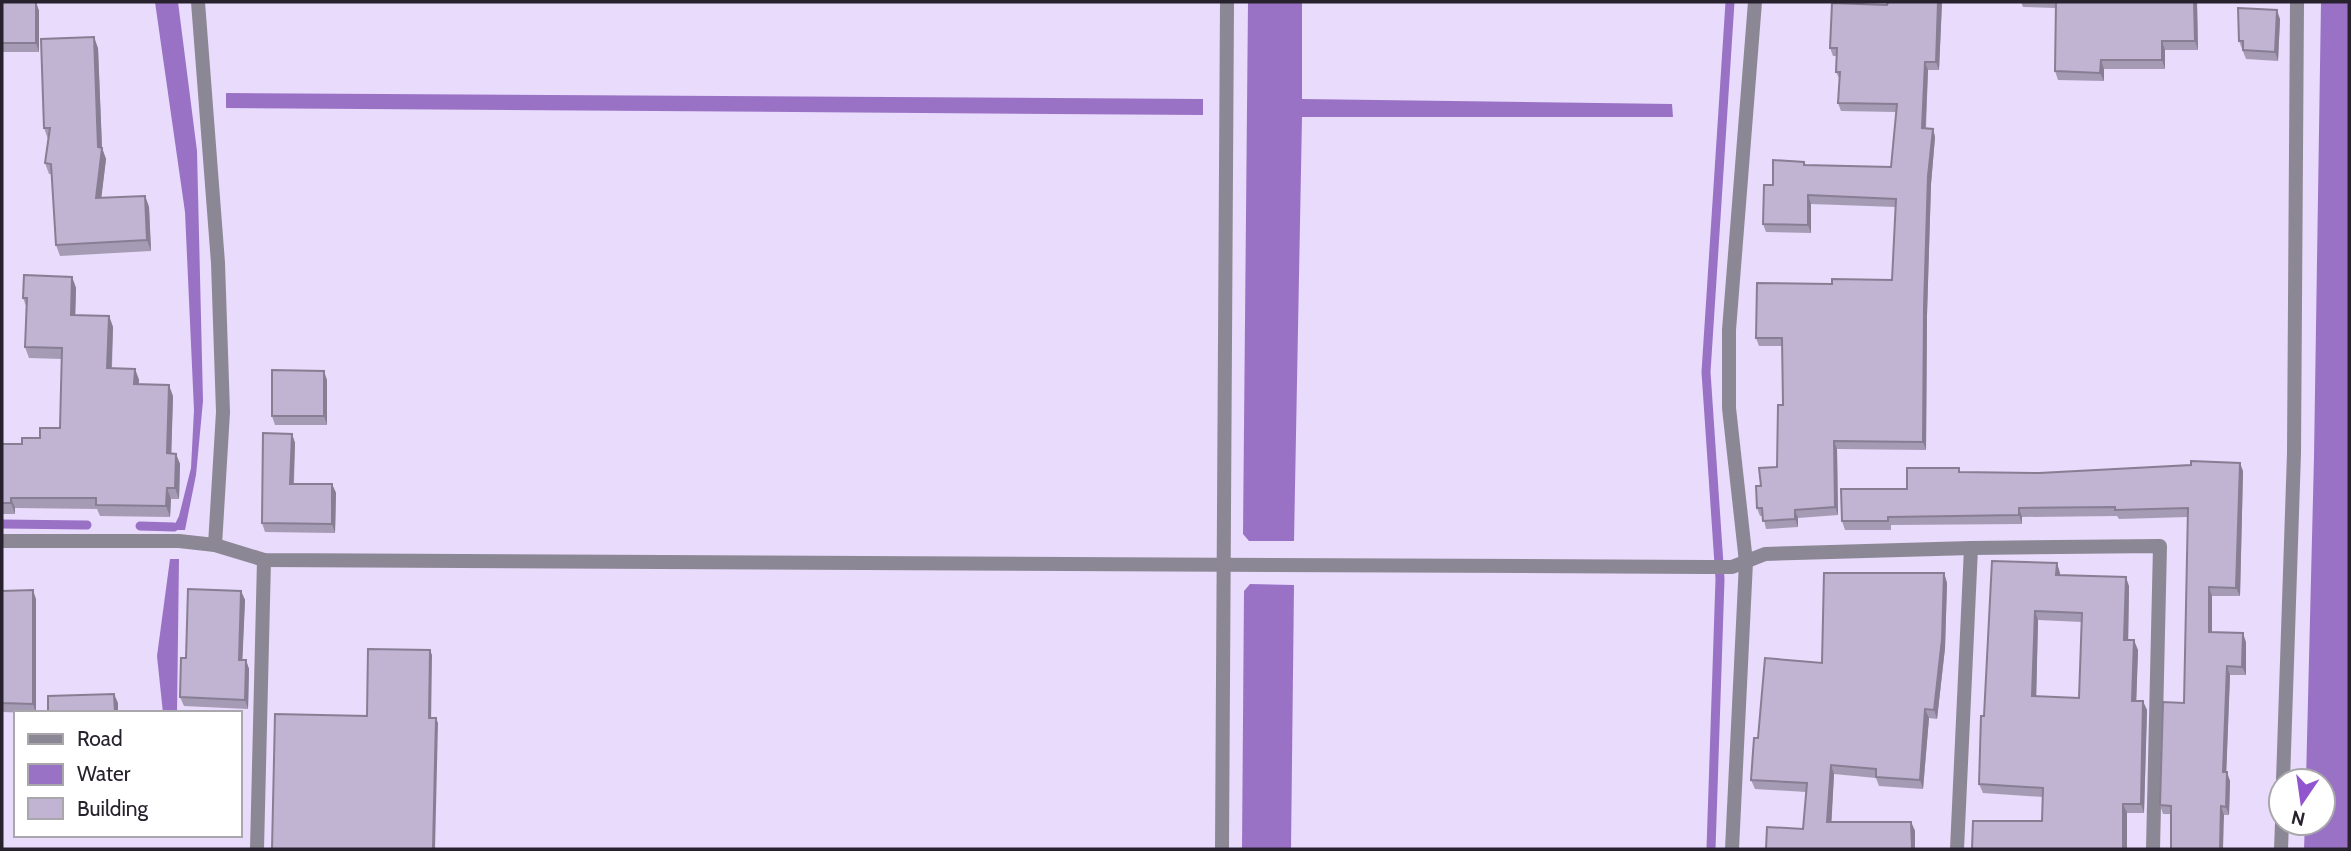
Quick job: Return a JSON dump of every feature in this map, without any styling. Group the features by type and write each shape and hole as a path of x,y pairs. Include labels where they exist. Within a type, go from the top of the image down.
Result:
{"street":[{"path":"198,2 219,276 223,412 215,545"},
{"path":"1222,849 1227,2"},
{"path":"1732,849 1739,564 1729,408 1729,330 1755,2"},
{"path":"2283,767 2294,453 2297,2"},
{"path":"2,541 179,541 215,545 264,561 1707,567 1739,564 1765,554 2160,546 2153,849"},
{"path":"1958,849 1971,548"},
{"path":"257,849 264,561"}],"water":[{"path":"155,2 178,2 197,151 203,401 196,475 185,530 172,530 179,516 191,468 194,410 185,212"},
{"path":"1248,2 1302,2 1302,99 1672,104 1673,117 1302,117 1294,541 1249,541 1243,534"},
{"path":"2321,2 2349,2 2349,849 2304,849 2304,837 2337,837 2337,767 2306,767"},
{"path":"226,93 1203,99 1203,115 226,108"},
{"path":"170,559 179,559 177,711 163,711 157,656"},
{"path":"1250,584 1294,585 1291,849 1242,849 1244,591"}],"building":[{"path":"2,2 36,2 36,43 2,43"},
{"path":"1888,2 1938,2 1936,62 1925,62 1922,128 1933,129 1928,176 1923,442 1834,441 1835,507 1795,510 1795,519 1763,521 1762,508 1757,508 1756,486 1761,486 1759,468 1777,467 1778,405 1783,405 1782,338 1756,338 1757,283 1832,284 1832,279 1892,280 1896,199 1808,195 1808,225 1763,224 1764,185 1773,185 1773,160 1804,162 1804,165 1891,167 1897,104 1838,103 1840,72 1836,72 1837,48 1830,48 1832,3 1887,5"},
{"path":"2056,2 2194,2 2195,41 2162,41 2162,60 2101,60 2100,73 2055,71"},
{"path":"2238,8 2277,10 2275,52 2243,50 2243,41 2239,41"},
{"path":"94,37 98,147 102,148 96,198 145,196 147,240 56,245 51,164 45,163 50,128 44,128 41,39"},
{"path":"24,275 72,277 71,315 109,316 107,368 135,369 134,384 169,385 167,453 176,454 175,488 167,488 166,506 96,505 96,498 11,498 11,503 2,503 2,444 22,444 22,438 40,438 40,428 60,428 62,348 25,347 27,298 23,298"},
{"path":"272,370 324,371 324,416 272,416"},
{"path":"263,433 292,434 290,484 332,484 332,524 262,523"},
{"path":"2191,461 2240,463 2236,588 2209,587 2209,632 2243,633 2242,667 2227,666 2223,772 2227,772 2226,807 2221,806 2220,849 2171,849 2171,806 2160,805 2163,702 2184,703 2188,508 2019,508 2019,515 1888,517 1888,521 1842,521 1841,489 1907,489 1907,468 2039,473 2191,465"},
{"path":"1992,561 2057,563 2056,575 2126,577 2124,640 2134,640 2132,701 2143,701 2141,804 2123,804 2123,849 1972,849 1973,821 2042,821 2043,788 1979,784 1981,716 1984,716","holes":["2035,611 2082,613 2079,698 2032,696"]},
{"path":"1824,573 1944,573 1942,639 1934,710 1925,709 1920,780 1876,777 1876,769 1831,765 1827,822 1911,822 1912,849 1766,849 1767,827 1803,829 1807,783 1751,780 1754,738 1758,738 1765,658 1822,663"},
{"path":"188,589 241,591 239,660 246,660 245,700 180,697 181,658 186,658"},
{"path":"33,590 33,704 2,703 2,591"},
{"path":"368,649 430,650 429,718 436,718 433,849 272,849 275,714 367,716"},
{"path":"114,694 115,711 48,711 48,696"}],"waterway":[{"path":"1711,849 1720,579 1706,372 1730,2"},
{"path":"2,524 87,525"},
{"path":"140,526 174,527"}]}
